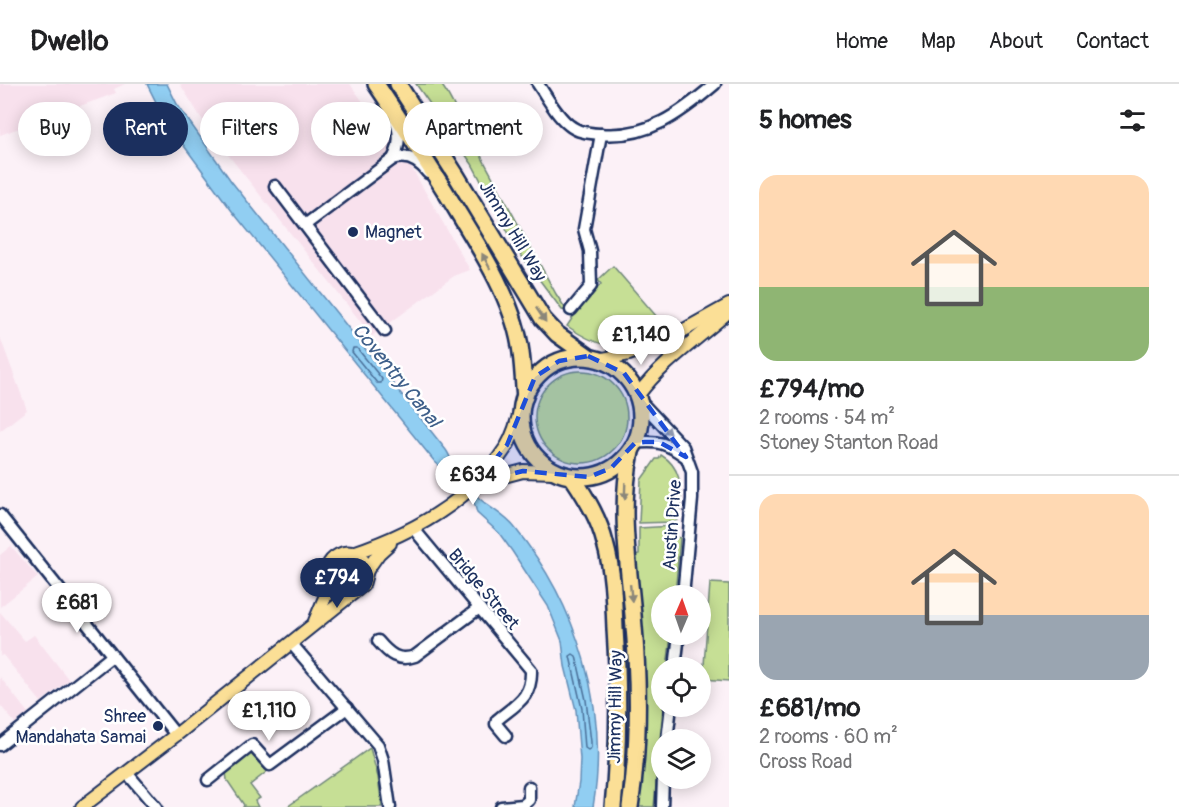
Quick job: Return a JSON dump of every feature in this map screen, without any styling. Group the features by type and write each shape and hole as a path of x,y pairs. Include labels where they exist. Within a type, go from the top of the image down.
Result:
{"highway":[{"name":"Jimmy Hill Way","path":"376,84 464,222 501,290 520,346 523,402"},
{"name":"Jimmy Hill Way","path":"398,84 543,319 557,334 596,357"},
{"path":"574,357 596,357 624,373 639,398 641,428 633,446 621,461 601,474 573,478 555,472 543,463 528,442 522,431 523,402 529,386 544,369 574,357"},
{"name":"Jimmy Hill Way","path":"630,807 636,746 637,672 624,514 625,480 633,446"},
{"name":"Jimmy Hill Way","path":"573,478 591,506 606,544 613,590 619,709 618,759 613,807"}],"main road":[{"path":"596,357 629,354 668,339 729,305"},
{"path":"639,398 657,371 729,311"},
{"path":"312,626 321,609 328,579 327,571 332,559 338,555 353,553 398,536 450,506 476,483 507,445 523,402"},
{"path":"476,483 523,471 555,472"},
{"path":"82,807 363,585 367,570 379,553 398,536"},
{"path":"353,553 362,558 367,570"},
{"path":"328,579 338,590 352,592"}],"street":[{"path":"538,84 567,124 577,130 620,135 657,126 675,117 715,84"},
{"name":"Jimmy Hill Way","path":"386,100 398,128 399,140 393,159 405,158 422,165 464,222"},
{"path":"571,310 591,286 590,251 584,229 601,134"},
{"path":"305,225 393,159"},
{"path":"274,186 385,331"},
{"name":"Austin Drive","path":"639,398 682,447 692,472 684,585"},
{"name":"Austin Drive","path":"633,446 659,442 686,457"},
{"path":"0,516 176,735"},
{"name":"Bridge Street","path":"413,528 531,670 531,683 526,695 496,720 496,724 506,736"},
{"path":"378,641 392,656 407,658 415,656 478,609"},
{"path":"291,643 378,746 383,760 390,807"},
{"path":"0,745 112,656"},
{"path":"208,780 252,745 270,765 347,708"},
{"path":"127,772 156,807"},
{"path":"501,807 523,805 529,800 529,787"},
{"path":"662,807 663,789"}],"highlighted area":[{"path":"588,356 624,373 686,457 659,442 635,443 611,468 589,477 523,471 476,483 507,445 535,377 559,361"}],"shaded area":[{"path":"0,84 125,84 114,89 116,93 91,102 18,102 18,128 0,135"},
{"path":"180,84 350,84 363,102 311,102 311,156 391,156 391,140 414,172 470,270 454,276 372,336 229,156 299,156 299,102 200,102 200,116"},
{"path":"0,337 27,410 0,431"},
{"path":"11,546 38,577 0,607 0,555"},
{"path":"0,612 25,641 34,635 69,680 41,702 3,655 0,656"},
{"path":"0,677 28,713 15,723 0,705"}],"green space":[{"path":"416,84 441,84 452,102 429,102"},
{"path":"466,156 481,156 567,311 562,310 518,251"},
{"path":"613,266 657,317 669,323 652,330 650,340 627,346 607,345 587,338 567,326 579,308 601,284 598,280"},
{"path":"581,371 599,375 613,385 623,399 627,417 623,435 613,449 599,459 581,463 563,459 549,449 539,435 535,417 539,399 549,385 563,375"},
{"path":"661,455 677,472 681,509 677,509 675,522 639,523 641,480"},
{"path":"673,526 676,537 680,538 676,585 651,585 651,645 670,645 668,657 651,657 651,717 662,717 661,729 651,729 651,789 656,789 654,807 637,807 634,555 639,554 639,528"},
{"path":"710,583 729,584 729,681 711,680 711,657 705,657 705,645 711,645"},
{"path":"370,748 378,777 382,807 287,807"},
{"path":"252,752 269,770 250,785 260,798 255,801 258,807 243,807 244,805 227,780 226,772"}],"water":[{"path":"147,84 167,84 176,102 156,102"},
{"path":"188,120 200,137 200,156 213,156 446,450 461,478 480,499 511,523 537,558 556,590 584,659 592,696 597,733 597,770 593,807 575,807 580,759 576,710 565,666 562,641 548,606 499,533 477,513 474,502 435,462 232,211 188,151"}],"place":[{"name":"Magnet","path":"353,232"},
{"name":"Shree Mandahata Samai","path":"158,726"}],"water label":[{"name":"Coventry Canal","path":"397,375"}]}
